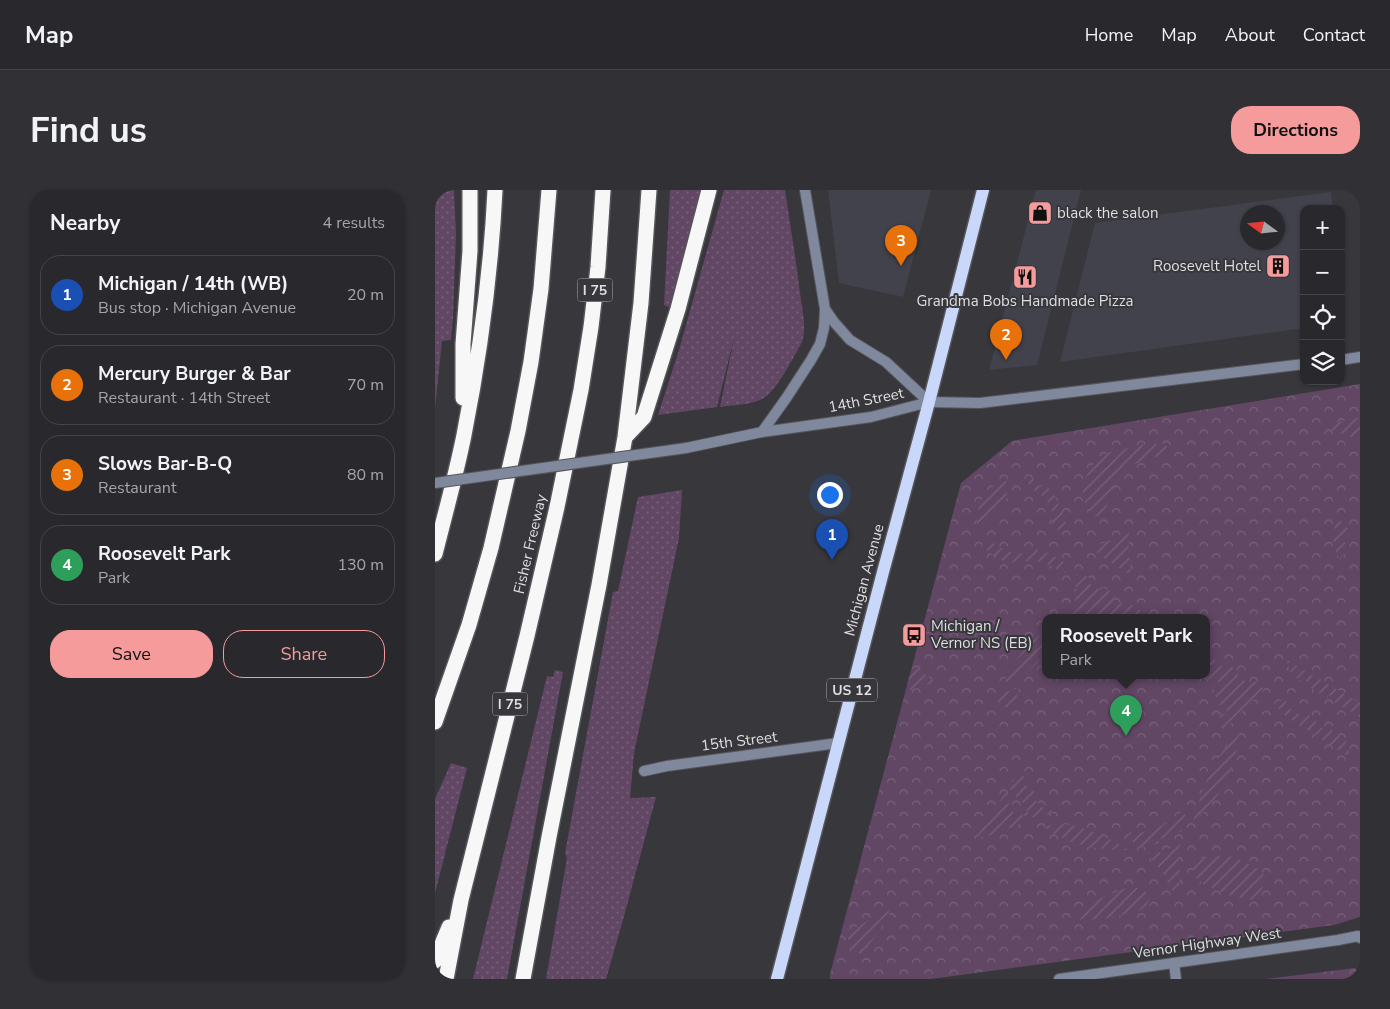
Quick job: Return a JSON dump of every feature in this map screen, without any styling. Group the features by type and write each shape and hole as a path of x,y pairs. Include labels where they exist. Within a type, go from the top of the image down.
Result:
{"highway":[{"path":"463,437 463,344 470,251 470,190"},
{"path":"435,554 463,437 480,347 492,245 495,190"},
{"path":"435,722 469,625 487,565 518,432 531,362 541,289 549,190"},
{"name":"Fisher Freeway","path":"461,900 527,636 557,507 581,390 598,267 603,190"},
{"path":"523,979 599,585 625,437 641,303 649,190"},
{"path":"625,437 644,417 678,309 709,190"},
{"path":"435,961 461,900"},
{"name":"I 75","path":"446,979 461,900"}],"main road":[{"name":"Michigan Avenue","path":"777,979 983,190"}],"street":[{"path":"762,432 811,360 820,344 824,328 825,309 805,190"},
{"path":"825,309 850,340 886,362 929,402"},
{"path":"1345,359 1360,357"},
{"name":"14th Street","path":"435,483 686,448 762,432 871,417 929,402 980,403 1300,364"},
{"name":"15th Street","path":"644,771 667,766 838,743"},
{"name":"Vernor Highway West","path":"1059,979 1359,936"},
{"path":"1174,963 1176,979"}],"shaded area":[{"path":"828,190 931,190 903,297 839,283"},
{"path":"1036,190 1081,190 1037,365 989,370"},
{"path":"1331,192 1333,205 1300,205 1300,329 1060,362 1095,223"}],"green space":[{"path":"435,190 454,190 456,234 451,340 442,341 435,408"},
{"path":"670,190 702,190 669,307 664,305"},
{"path":"724,190 785,190 804,318 802,342 773,390 762,399 720,407 735,334 717,407 658,415 679,350"},
{"path":"1360,384 1360,917 1334,925 931,979 830,979 961,483 1012,441"},
{"path":"1360,417 1360,438 1351,437 1332,430 1330,424"},
{"path":"1146,444 1165,444 1169,450 1132,465 1115,484 1103,515 1094,517 1084,499 1083,487 1084,481 1096,459 1114,451"},
{"path":"1027,477 1036,480 1035,484 1041,487 1043,483 1052,493 1058,503 1067,528 1060,531 1052,524 1052,512 1048,502 1030,488"},
{"path":"1006,480 1007,489 1002,509 992,518 977,525 978,510 983,497 992,487"},
{"path":"682,490 679,538 634,753 630,798 656,797 623,920 606,979 546,979 567,858 565,853 613,592 618,591 638,497"},
{"path":"1338,518 1348,529 1344,540 1348,550 1340,560 1335,550 1333,539 1334,528"},
{"path":"1128,532 1130,573 1116,566 1118,563 1116,561 1113,564 1095,550 1095,546"},
{"path":"993,543 1016,553 1024,553 1036,549 1048,553 1063,561 1065,573 1040,562 1004,561 984,549 982,544"},
{"path":"1081,573 1091,579 1088,583 1101,590 1103,587 1116,595 1114,599 1125,606 1127,602 1141,611 1140,614 1072,614 1076,593 1075,577"},
{"path":"1042,634 1042,657 1033,667 1004,682 1021,654"},
{"path":"1210,653 1216,657 1214,661 1225,668 1228,664 1239,672 1237,676 1250,684 1253,680 1262,687 1263,691 1223,730 1220,715 1227,713 1225,704 1218,705 1213,688 1220,685 1216,676 1209,680"},
{"path":"1287,660 1360,703 1360,717 1356,715 1355,711 1353,713 1331,700 1332,697 1329,695 1327,698 1306,685 1308,681 1305,680 1303,682 1290,671"},
{"path":"913,668 918,668 936,684 910,690 907,684"},
{"path":"555,670 563,672 507,979 473,979 547,676 553,677"},
{"path":"1017,688 1019,690 1012,712 996,700 996,696"},
{"path":"1284,700 1292,705 1290,709 1302,716 1305,713 1317,720 1315,724 1328,732 1330,729 1342,737 1347,743 1349,757 1287,717 1277,705 1280,701"},
{"path":"1238,732 1234,763 1226,782 1208,808 1193,823 1200,797 1210,773 1223,750"},
{"path":"451,763 467,768 435,893 435,799"},
{"path":"1019,771 1025,779 1023,781 1028,789 1031,788 1037,796 1034,799 1044,809 1047,806 1053,813 1035,819 1022,807 1025,805 1020,799 1018,800 1009,787"},
{"path":"1006,792 1011,800 1008,804 1016,815 1020,813 1028,821 985,837 980,837 978,835 980,830"},
{"path":"1182,812 1185,815 1182,831 1166,840 1165,837 1158,840 1159,843 1141,848 1130,840 1128,835 1130,832 1140,830 1140,833 1157,828 1173,820 1173,817"},
{"path":"1058,823 1094,832 1128,850 1084,846 1064,839 1044,827"},
{"path":"1180,839 1180,889 1175,893 1147,853 1158,849 1160,853 1173,847 1172,843"},
{"path":"1212,855 1235,857 1260,870 1266,878 1259,896 1249,900 1231,896 1203,884 1194,875 1193,866 1199,859"},
{"path":"1126,888 1143,888 1150,898 1145,908 1110,918 1093,920 1075,919 1099,899"},
{"path":"888,911 890,912 889,916 862,955 852,945 846,932"},
{"path":"1355,968 1360,979 1265,979"}],"place":[{"name":"black the salon","path":"1040,213"},
{"name":"Slows Bar-B-Q","path":"901,266"},
{"name":"Roosevelt Hotel","path":"1278,266"},
{"name":"Grandma Bobs Handmade Pizza","path":"1025,277"},
{"name":"Mercury Burger & Bar","path":"1006,360"},
{"name":"Michigan / 14th (WB)","path":"832,560"},
{"name":"Michigan / Vernor NS (EB)","path":"914,635"},
{"name":"Roosevelt Park","path":"1126,736"}]}
